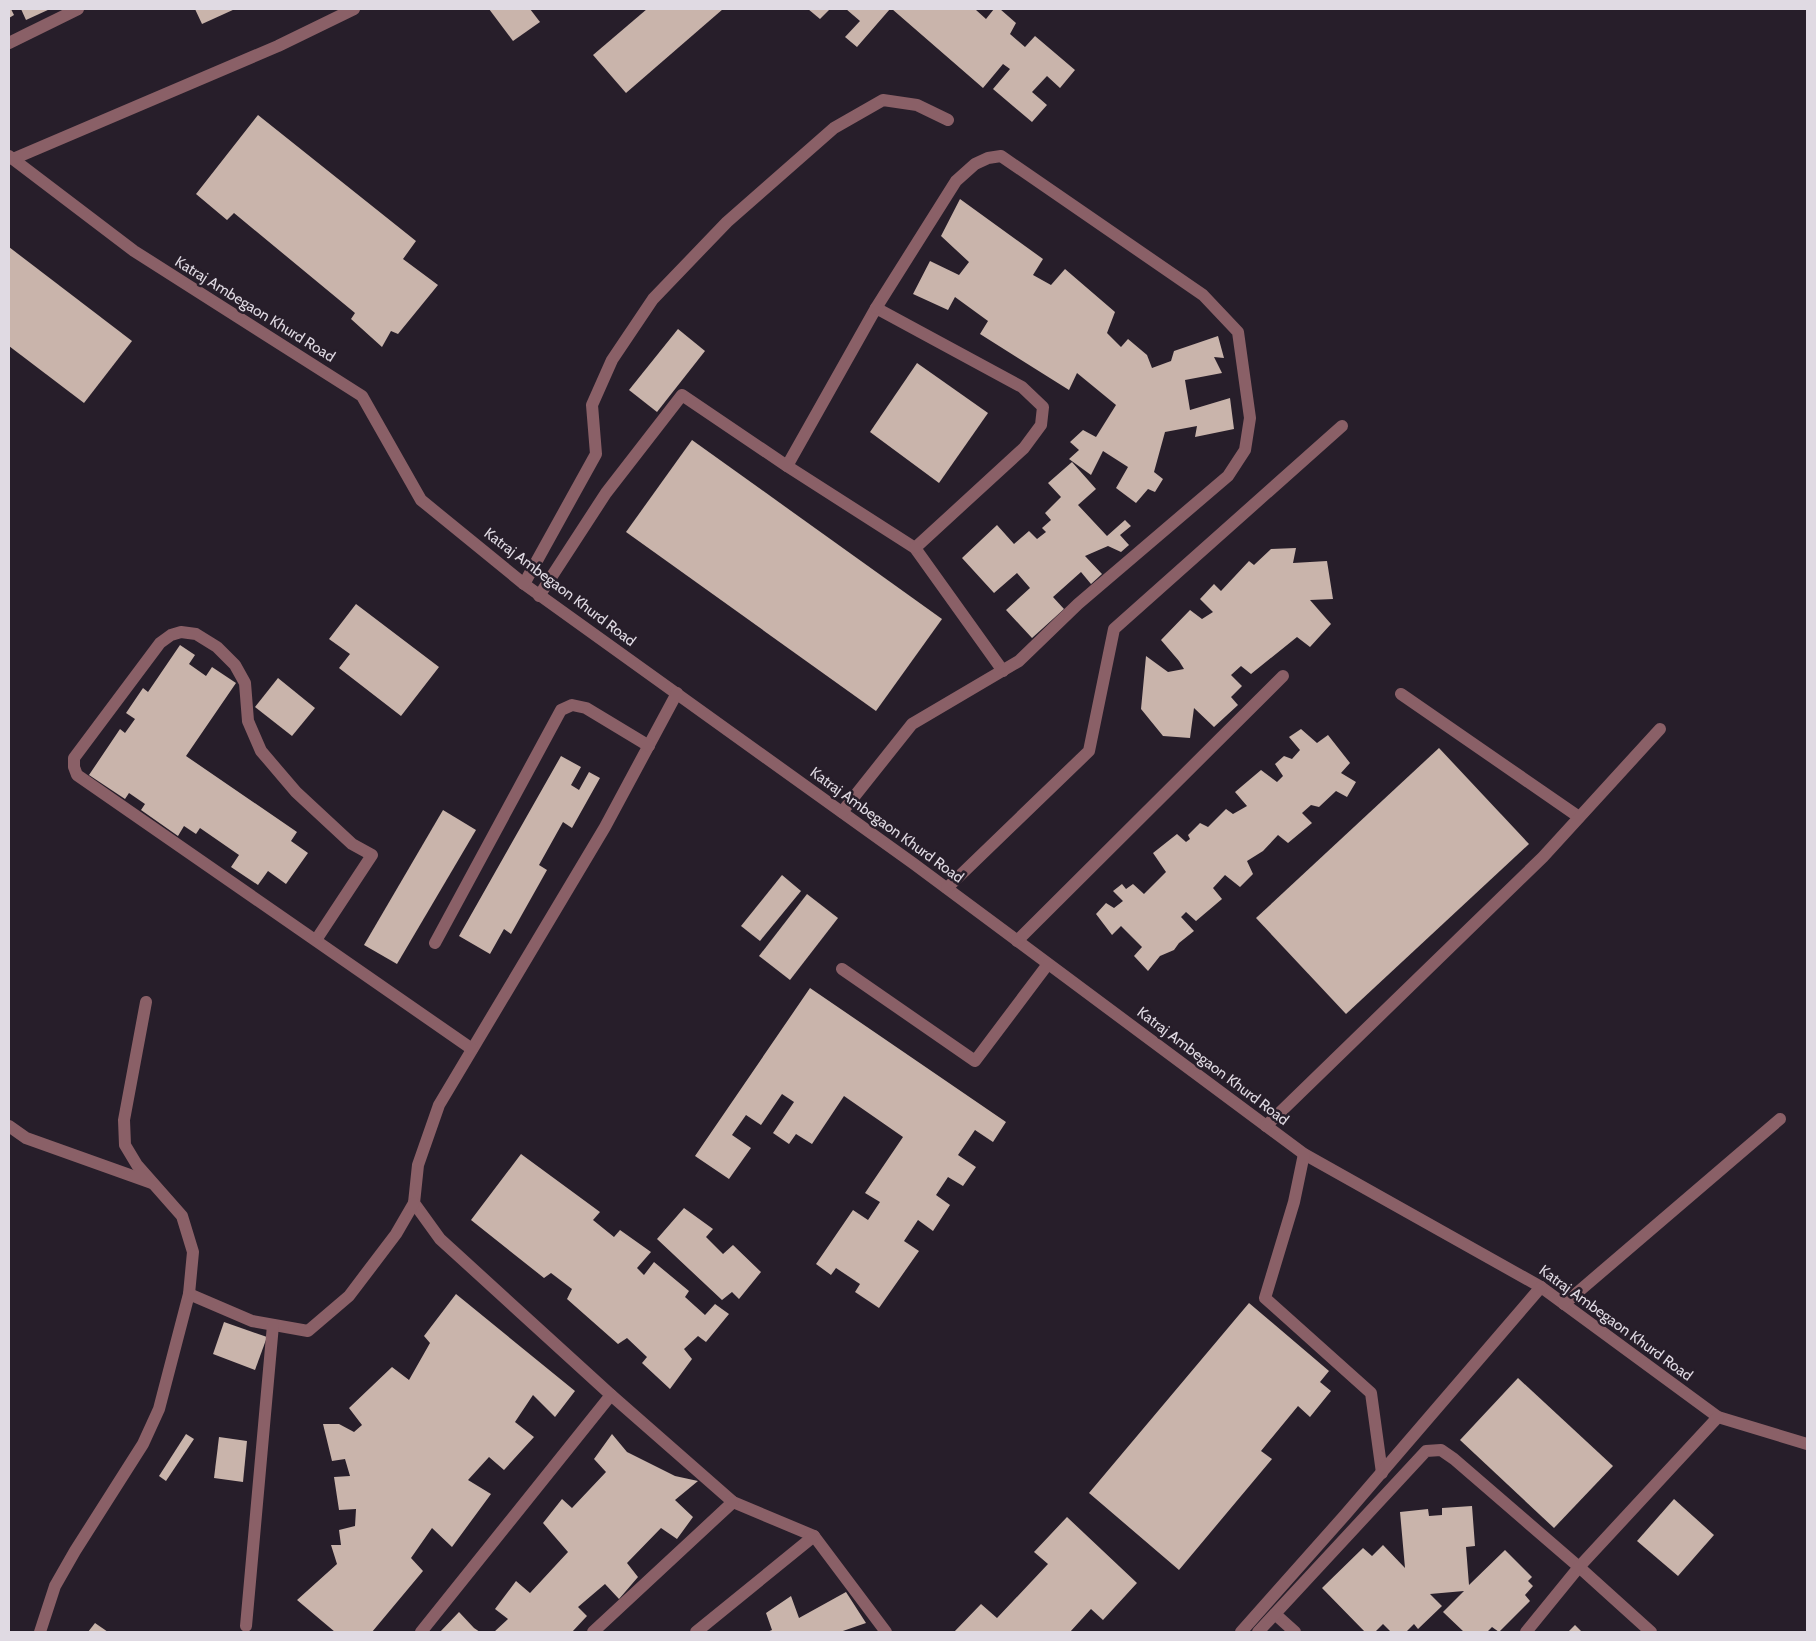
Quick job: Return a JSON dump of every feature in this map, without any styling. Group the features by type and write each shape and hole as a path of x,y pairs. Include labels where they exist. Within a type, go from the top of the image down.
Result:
{"street":[{"path":"9,43 78,9"},
{"path":"11,157 278,46 354,9"},
{"path":"524,584 596,454 592,406 612,360 653,299 727,222 834,128 883,100 916,105 948,120"},
{"path":"787,466 876,308 956,181 975,164 988,158 1002,156 1203,294 1238,332 1250,418 1245,450 1228,476 1078,604 1019,661 912,724 842,812"},
{"name":"Katraj Ambegaon Khurd Road","path":"11,157 134,251 362,396 421,500 538,596 842,812 1304,1154 1541,1287 1718,1417 1807,1444"},
{"path":"876,308 1022,387 1043,407 1041,425 1024,448 915,548"},
{"path":"538,596 606,493 682,395 787,466 915,548 1003,671"},
{"path":"946,888 1088,751 1114,629 1342,426"},
{"path":"316,940 372,855 352,844 310,806 260,751 248,721 245,683 235,664 217,647 196,634 181,632 171,635 160,643 74,758 74,767 77,775 472,1049"},
{"path":"1017,941 1283,676"},
{"path":"188,1294 252,1321 308,1331 348,1296 396,1234 414,1203 418,1165 439,1105 605,827 677,694"},
{"path":"1400,694 1579,818"},
{"path":"435,943 561,710 572,705 586,708 649,746"},
{"path":"1266,1126 1543,857 1660,729"},
{"path":"842,969 975,1062 1048,964"},
{"path":"40,1632 55,1586 143,1444 159,1409 188,1294 193,1252 182,1216 137,1165 125,1145 124,1120 146,1002"},
{"path":"1564,1304 1780,1119"},
{"path":"9,1126 26,1138 64,1150 154,1184"},
{"path":"1304,1154 1294,1202 1266,1298 1371,1393 1382,1472"},
{"path":"414,1203 440,1239 611,1396 733,1502 814,1536 886,1632"},
{"path":"1241,1632 1541,1287"},
{"path":"246,1626 273,1325"},
{"path":"421,1632 611,1396"},
{"path":"1526,1632 1579,1567 1718,1417"},
{"path":"1258,1632 1426,1451 1441,1450 1454,1459 1579,1567 1650,1632"},
{"path":"593,1632 733,1502"},
{"path":"696,1632 814,1536"},
{"path":"1275,1614 1295,1632"}],"building":[{"path":"9,9 11,9 14,15 9,18"},
{"path":"21,9 50,9 26,20"},
{"path":"195,9 235,9 202,24"},
{"path":"489,9 530,9 540,22 513,41"},
{"path":"647,9 723,9 626,93 593,55"},
{"path":"808,9 830,9 820,19"},
{"path":"846,9 890,9 857,47 845,37 860,21"},
{"path":"892,9 977,9 986,19 994,9 1000,9 1016,23 1010,34 1025,47 1035,36 1075,70 1060,88 1047,76 1032,92 1047,105 1032,122 993,89 1010,69 1003,64 983,88"},
{"path":"258,115 416,241 403,259 438,285 398,334 391,331 382,347 351,319 355,313 234,213 227,220 196,194"},
{"path":"960,199 1043,259 1033,275 1051,285 1065,269 1115,312 1107,333 1121,347 1128,339 1147,355 1152,368 1171,361 1174,351 1218,336 1224,358 1214,357 1222,373 1185,380 1190,410 1230,398 1234,429 1195,437 1197,426 1165,432 1154,472 1163,479 1155,492 1148,489 1136,503 1116,488 1128,467 1103,451 1091,475 1069,459 1079,450 1070,442 1083,430 1096,437 1116,405 1077,373 1069,390 980,334 988,321 955,297 948,310 913,294 930,261 959,275 969,262 941,236"},
{"path":"9,247 132,341 84,403 9,346"},
{"path":"678,329 705,351 657,412 629,390"},
{"path":"917,363 988,413 939,483 870,432"},
{"path":"692,440 942,619 876,711 626,532"},
{"path":"1072,462 1096,489 1078,505 1107,536 1125,520 1131,526 1120,535 1129,545 1121,552 1108,546 1085,556 1102,574 1091,584 1081,572 1053,597 1064,609 1032,638 1006,610 1030,588 1017,573 994,593 962,558 997,525 1014,544 1029,531 1037,539 1046,532 1042,528 1051,520 1045,513 1061,497 1048,483"},
{"path":"1296,548 1293,563 1327,561 1333,599 1310,600 1331,624 1310,647 1297,637 1251,674 1241,666 1231,675 1242,686 1231,697 1238,705 1214,727 1194,708 1190,738 1163,736 1141,709 1146,656 1168,672 1184,669 1161,640 1190,610 1202,619 1213,612 1200,599 1214,584 1221,591 1249,561 1254,565 1271,549"},
{"path":"356,604 439,667 401,716 339,668 350,654 329,639"},
{"path":"180,645 195,655 189,664 206,676 212,667 236,683 186,756 297,832 291,841 308,853 286,884 268,871 258,885 231,867 239,855 200,828 196,834 184,826 178,836 141,810 145,804 129,793 125,799 89,775 120,729 125,733 135,719 126,713 143,688 148,692"},
{"path":"278,678 315,708 292,736 255,707"},
{"path":"1301,729 1317,743 1328,735 1350,763 1341,773 1356,782 1347,797 1336,791 1319,807 1311,805 1302,813 1312,823 1288,843 1278,835 1263,851 1247,861 1253,874 1240,887 1225,875 1213,888 1222,899 1196,921 1186,912 1181,917 1194,931 1179,943 1174,950 1160,956 1148,971 1134,956 1142,947 1121,926 1112,935 1096,914 1106,903 1114,908 1123,901 1113,891 1122,884 1126,889 1133,884 1144,894 1166,872 1153,853 1177,834 1186,842 1190,839 1188,835 1200,823 1208,827 1226,809 1233,814 1247,806 1235,792 1261,770 1277,782 1283,776 1275,764 1284,756 1292,759 1300,750 1289,737"},
{"path":"1439,748 1529,844 1346,1014 1256,918"},
{"path":"561,756 581,767 571,785 579,790 589,772 600,778 572,828 563,822 539,865 547,870 511,934 504,929 490,954 459,936"},
{"path":"443,810 476,830 397,964 364,945"},
{"path":"782,875 801,891 760,941 741,926"},
{"path":"807,894 838,918 790,980 759,956"},
{"path":"810,988 1006,1122 993,1142 975,1130 958,1155 976,1167 963,1186 948,1177 936,1195 950,1205 933,1231 918,1220 904,1241 919,1251 879,1308 855,1292 860,1284 836,1268 831,1275 816,1264 853,1210 868,1220 880,1202 865,1193 903,1137 844,1096 812,1144 796,1134 789,1144 773,1133 794,1102 782,1094 761,1125 746,1115 732,1135 751,1148 729,1179 695,1156"},
{"path":"521,1154 600,1212 593,1220 614,1237 620,1230 651,1252 637,1268 644,1275 654,1262 689,1291 685,1297 705,1315 715,1304 729,1314 706,1342 698,1336 684,1349 692,1359 670,1389 642,1363 647,1357 627,1338 618,1344 567,1299 572,1289 551,1273 544,1278 471,1220"},
{"path":"684,1208 713,1229 706,1237 723,1254 733,1245 761,1272 739,1299 732,1292 722,1300 657,1239"},
{"path":"456,1294 575,1391 555,1417 533,1395 515,1422 534,1437 504,1470 489,1457 468,1480 491,1494 452,1547 432,1528 411,1558 423,1571 372,1632 335,1632 297,1600 337,1564 331,1545 341,1545 339,1530 355,1526 356,1509 339,1510 334,1477 350,1476 345,1459 332,1461 323,1424 339,1424 354,1432 362,1425 349,1408 392,1367 409,1380 430,1343 424,1336"},
{"path":"1249,1303 1329,1371 1320,1382 1331,1391 1310,1417 1298,1406 1261,1451 1272,1459 1179,1570 1089,1493"},
{"path":"224,1322 267,1337 255,1370 213,1354"},
{"path":"1518,1378 1613,1466 1554,1528 1460,1440"},
{"path":"186,1434 194,1439 166,1481 159,1476"},
{"path":"612,1434 627,1452 675,1476 698,1481 675,1500 693,1517 677,1539 661,1528 627,1563 638,1577 619,1599 605,1584 578,1607 587,1616 572,1632 494,1632 508,1619 495,1609 516,1581 530,1593 568,1552 543,1523 562,1499 572,1508 606,1472 594,1459"},
{"path":"219,1437 247,1441 243,1482 214,1478"},
{"path":"1674,1499 1714,1535 1678,1576 1637,1541"},
{"path":"1472,1506 1475,1546 1466,1547 1469,1585 1505,1550 1532,1577 1528,1581 1533,1586 1525,1595 1530,1601 1499,1632 1492,1627 1487,1632 1464,1632 1443,1612 1464,1591 1430,1594 1442,1606 1418,1629 1414,1624 1406,1632 1391,1632 1383,1624 1375,1632 1365,1632 1322,1588 1363,1548 1372,1556 1383,1545 1405,1568 1400,1512 1428,1509 1429,1516 1442,1515 1442,1508"},
{"path":"1067,1517 1137,1583 1103,1620 1091,1609 1070,1632 954,1632 981,1604 997,1618 1048,1564 1034,1552"},
{"path":"846,1592 866,1623 840,1632 767,1632 772,1630 766,1613 791,1596 799,1618"},
{"path":"459,1612 474,1628 480,1632 440,1632"},
{"path":"95,1623 108,1632 88,1632"},
{"path":"1575,1625 1582,1632 1568,1632"}]}
